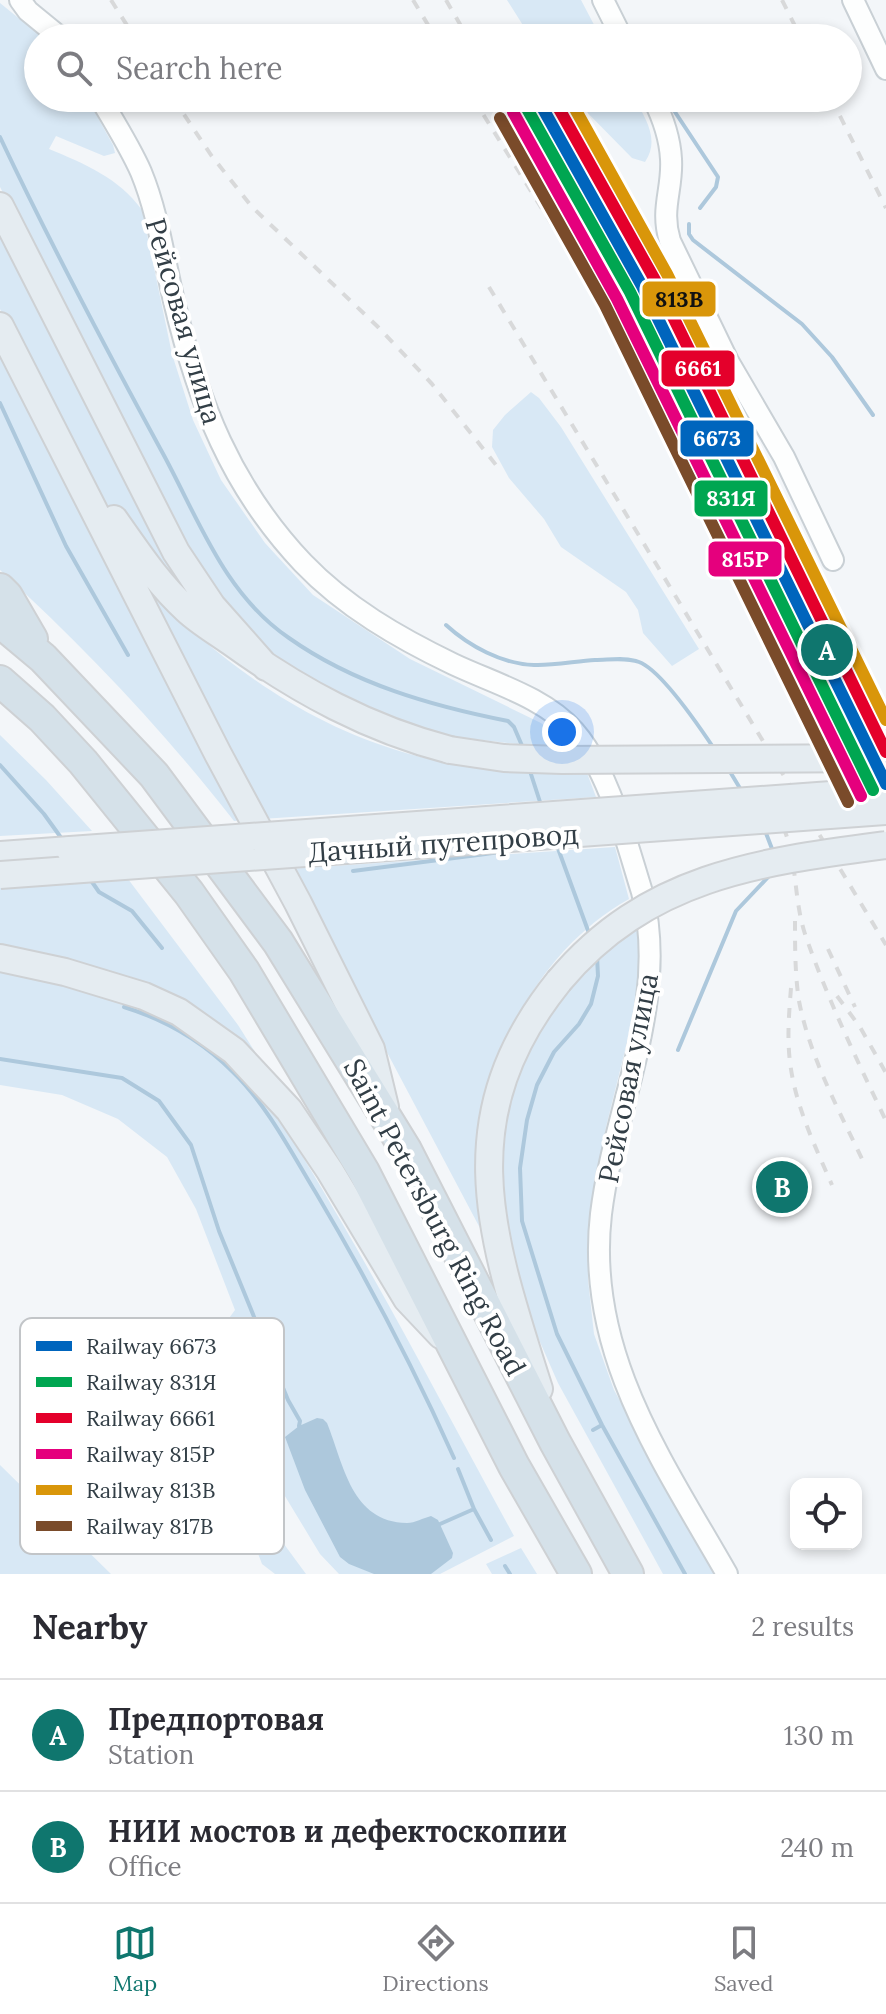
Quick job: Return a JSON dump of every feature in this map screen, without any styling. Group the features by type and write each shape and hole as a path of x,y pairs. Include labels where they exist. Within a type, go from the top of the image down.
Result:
{"highway":[{"path":"0,589 43,658"},
{"name":"Saint Petersburg Ring Road","path":"0,622 43,658 154,775 278,942 389,1121 555,1442 628,1574"},
{"name":"Saint Petersburg Ring Road","path":"0,681 42,718 83,762 189,893 244,971 364,1172 514,1466 576,1574"}],"main road":[{"path":"0,206 176,552 212,606 266,667"},
{"path":"0,326 371,1049 389,1121"},
{"path":"61,445 143,561 187,610 266,667 349,714 410,739 450,750 504,758 886,758"},
{"path":"0,695 42,718"},
{"name":"Дачный путепровод","path":"0,855 886,791"},
{"name":"Дачный путепровод","path":"0,875 886,811"},
{"path":"555,1442 523,1340 494,1231 488,1173 493,1119 500,1087 512,1052 534,1012 590,947 643,908 674,892 747,868 808,855 886,845"},
{"path":"0,958 65,972 144,996 179,1012 234,1051 289,1110 330,1171 407,1299 453,1347"}],"street":[{"path":"20,0 44,24"},
{"path":"603,0 615,24"},
{"path":"853,0 886,69"},
{"name":"Рейсовая улица","path":"108,112 141,172 180,326 212,426 240,482 273,530 319,579 364,614 400,637 531,699 557,715 580,738 600,772 642,892 651,953 645,1012 601,1214 599,1269 604,1316 622,1379 638,1413 727,1574"},
{"path":"658,112 669,140 671,158 665,208 670,241 728,361 784,457 833,560"}],"shaded area":[{"path":"507,0 581,0 594,24 522,24"},
{"path":"0,3 26,24 24,112 95,112 113,145 115,153 104,156 56,136 49,149 88,166 112,181 142,210 172,354 193,420 221,480 265,543 313,595 410,659 541,723 573,747 561,749 413,732 275,660 210,598 0,187"},
{"path":"587,112 642,112 650,130 651,146 645,162 632,158"},
{"path":"0,224 193,599 133,542 58,425 0,309"},
{"path":"0,351 74,502 245,820 234,821 122,691 0,570"},
{"path":"531,392 561,427 699,649 672,666 643,633 638,610 626,592 561,547 544,519 509,478 492,447 493,430"},
{"path":"147,589 235,666 266,688 332,725 428,759 496,769 587,773 596,797 261,819"},
{"path":"0,735 46,780 92,831 0,836"},
{"path":"615,847 629,899 603,916 558,958 523,1008 497,1064 480,1123 486,1227 481,1230 290,869"},
{"path":"128,879 238,1025 272,1079 230,1041 0,950 0,887"},
{"path":"640,922 642,960 632,1022 606,1127 589,1223 588,1280 594,1334 614,1390 716,1574 663,1574 558,1383 526,1310 496,1195 508,1081 551,998"},
{"path":"0,969 132,1003 181,1026 225,1058 264,1101 298,1149 386,1301 514,1536 440,1574 339,1574 320,1554 284,1494 284,1318 229,1318 235,1310 196,1209 167,1157 118,1119 62,1095 0,1085"},
{"path":"317,1418 327,1423 345,1473 362,1502 373,1513 388,1520 410,1523 431,1516 438,1520 453,1553 452,1558 431,1574 374,1574 340,1557 305,1490 285,1437"},
{"path":"0,1465 20,1485 20,1554 91,1554 111,1574 0,1574"},
{"path":"284,1544 306,1574 275,1574 262,1564 258,1554 284,1554"},
{"path":"521,1548 537,1574 492,1574 486,1564"}],"waterway":[{"path":"675,112 718,177 716,187 700,208"},
{"path":"0,137 78,295 200,527 246,599 289,638 367,681 422,700 508,721 523,748"},
{"path":"689,224 689,234 693,240 802,324 832,357 873,415"},
{"path":"0,403 66,546 128,655"},
{"path":"446,625 487,652 522,664 617,659 639,662 669,688 715,750"},
{"path":"0,765 62,839"},
{"path":"529,768 541,805"},
{"path":"729,770 741,790"},
{"path":"764,828 774,854"},
{"path":"556,843 590,936"},
{"path":"353,871 501,852"},
{"path":"678,1050 736,911 771,874"},
{"path":"90,879 99,892 132,911 162,948"},
{"path":"597,956 598,976 591,1004 579,1024 554,1052 537,1085 527,1120 520,1168 522,1221 557,1334 602,1425 685,1574"},
{"path":"124,1007 169,1025 196,1041 233,1072 268,1114 371,1290 454,1458"},
{"path":"0,1059 122,1078 159,1101 191,1145 219,1231 255,1318"},
{"path":"284,1390 300,1421 299,1426"},
{"path":"593,1430 602,1425"},
{"path":"458,1469 491,1540"},
{"path":"440,1524 474,1509"},
{"path":"505,1566 510,1574"}],"railway":[{"path":"111,0 126,24"},
{"path":"413,0 428,24"},
{"path":"446,0 460,24"},
{"path":"782,0 794,24"},
{"path":"182,112 252,207 377,326 432,384 496,465"},
{"path":"482,112 559,236"},
{"path":"507,112 726,541 806,665"},
{"path":"838,112 886,208"},
{"path":"489,287 886,945"},
{"path":"831,709 886,818"},
{"path":"775,809 792,857 805,934 853,1052 886,1121"},
{"path":"795,921 797,981 804,1022 826,1083 863,1161"},
{"path":"828,949 855,1007"},
{"path":"791,988 789,1044 796,1094 832,1185"},
{"path":"837,996 860,1027 886,1073"}],"rail line":[{"name":"815Р","path":"513,112 617,299 861,796"},
{"name":"831Я","path":"529,112 630,292 873,790"},
{"name":"6673","path":"545,112 642,286 886,784"},
{"name":"6661","path":"561,112 655,280 886,752"},
{"name":"813В","path":"577,112 667,274 886,720"},
{"name":"817В","path":"500,118 605,305 848,802"}],"place":[{"name":"Предпортовая","path":"827,650"},
{"name":"НИИ мостов и дефектоскопии","path":"782,1187"}]}
